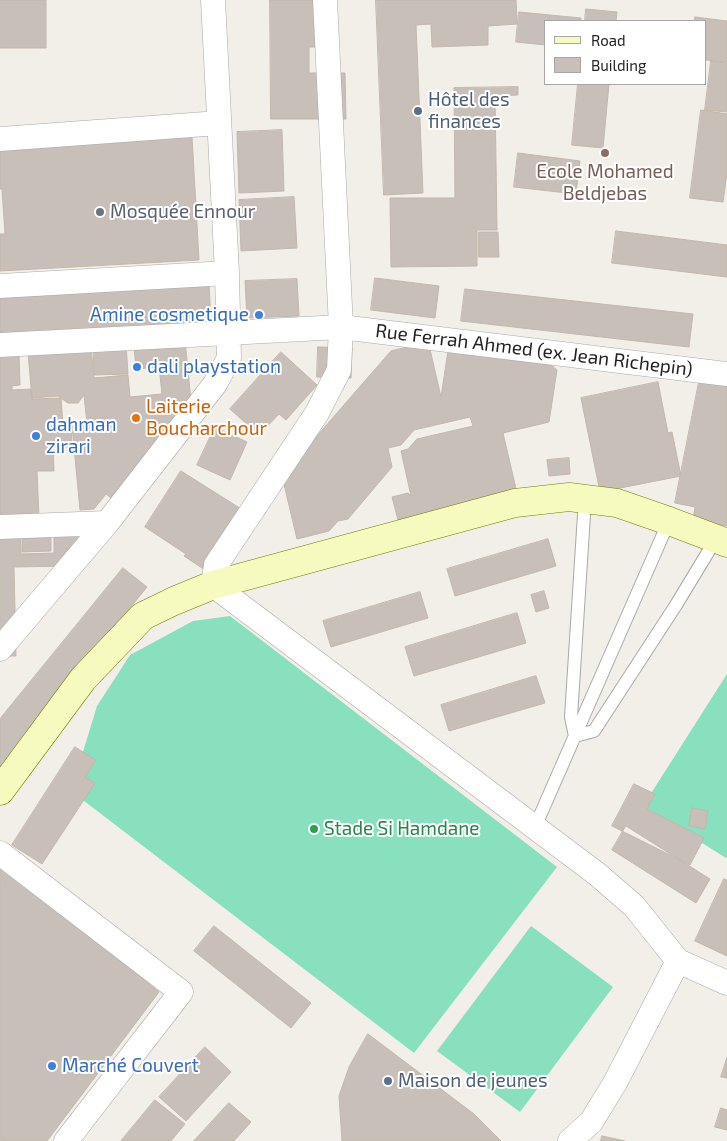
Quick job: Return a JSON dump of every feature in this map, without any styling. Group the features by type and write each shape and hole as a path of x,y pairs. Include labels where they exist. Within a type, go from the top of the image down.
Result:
{"main road":[{"path":"0,791 83,679 143,616 174,601 213,586 515,503 569,497 617,503 721,541"}],"street":[{"path":"0,649 107,522 215,384 229,358 227,272 213,0"},
{"path":"325,0 341,327 339,370 317,413 216,565 213,586 597,874 634,906 678,961 727,983"},
{"path":"0,139 219,123"},
{"path":"0,286 227,272"},
{"name":"Rue Ferrah Ahmed (ex. Jean Richepin)","path":"0,345 341,327 727,374"},
{"path":"0,527 107,522"},
{"path":"0,853 181,992 66,1141"},
{"path":"570,1141 591,1122 615,1083 678,961"}],"lane":[{"path":"575,736 571,717 585,499"},
{"path":"535,827 669,521"},
{"path":"575,736 594,731 676,604 721,541"}],"green space":[{"name":"Stade Si Hamdane","path":"230,616 557,867 414,1053 71,791 97,706 130,655 193,621"},
{"path":"727,674 727,857 726,858 643,806"},
{"path":"531,926 613,987 520,1112 437,1051"}],"building":[{"path":"0,0 46,0 46,48 0,48"},
{"path":"270,0 318,0 319,47 309,47 309,73 345,73 346,119 271,119"},
{"path":"376,0 516,0 517,24 488,26 488,45 432,47 431,24 416,25 423,193 384,195"},
{"path":"586,9 617,12 616,20 585,20"},
{"path":"519,12 581,18 581,20 544,20 544,45 516,42"},
{"path":"695,17 727,21 727,62 707,60 707,20 695,20"},
{"path":"711,61 727,63 727,112 705,110"},
{"path":"578,85 609,85 603,148 572,145"},
{"path":"518,87 518,95 495,96 497,230 477,230 477,266 391,267 390,198 455,198 454,88"},
{"path":"701,110 727,114 727,173 723,202 690,198"},
{"path":"282,130 284,191 239,193 237,132"},
{"name":"Mosquée Ennour","path":"192,137 199,260 0,271 0,234 5,234 2,189 0,189 0,147"},
{"path":"518,153 580,161 576,194 514,187"},
{"path":"294,197 297,248 241,251 239,200"},
{"path":"616,231 727,245 727,277 612,263"},
{"path":"479,232 498,232 499,257 479,257"},
{"path":"375,278 439,286 435,318 371,310"},
{"path":"297,279 299,316 247,318 245,281"},
{"path":"209,283 211,322 0,334 0,294"},
{"path":"465,289 693,314 689,347 461,321"},
{"name":"Laiterie Boucharchour","path":"185,340 192,411 116,502 106,494 94,509 80,510 72,426 87,424 84,395 78,403 68,403 58,396 32,398 27,342 91,348 94,378 128,375 130,397 162,394 159,367 136,369 134,345"},
{"path":"426,343 429,345 441,397 449,344 542,357 557,370 549,422 503,433 517,493 398,520 392,497 408,493 411,496 401,451 408,449 417,439 473,426 470,417 414,430 401,445 388,448 392,467 348,519 338,521 329,531 297,539 282,476 391,351"},
{"path":"126,344 128,374 94,375 93,345"},
{"path":"318,347 352,348 351,378 317,377"},
{"path":"281,352 317,385 286,420 279,414 259,435 230,409"},
{"name":"dahman zirari","path":"19,355 20,385 12,386 12,390 31,389 32,399 61,398 63,425 71,425 72,447 53,447 54,471 37,471 39,517 0,518 0,356"},
{"path":"700,377 727,382 727,526 693,520 695,507 675,503"},
{"path":"658,382 668,433 672,432 681,476 600,492 581,398"},
{"path":"215,427 247,442 230,480 197,465"},
{"path":"569,458 570,474 549,476 547,460"},
{"path":"181,471 246,512 208,572 184,556 186,554 145,527"},
{"path":"0,529 20,529 21,554 54,553 54,531 97,529 98,552 65,552 66,566 14,567 16,656 0,656"},
{"path":"51,532 51,551 22,552 22,533"},
{"path":"548,539 556,566 455,596 447,569"},
{"path":"123,568 147,587 0,768 0,719"},
{"path":"544,591 549,608 536,612 531,595"},
{"path":"420,592 428,618 331,647 323,621"},
{"path":"517,613 526,643 414,676 405,647"},
{"path":"536,676 545,703 449,731 441,705"},
{"path":"75,747 96,760 85,777 95,783 42,864 12,845"},
{"path":"634,784 655,794 647,809 704,838 690,865 612,826"},
{"path":"692,808 708,811 705,829 689,826"},
{"path":"626,826 710,879 696,903 612,850"},
{"name":"Marché Couvert","path":"0,863 159,992 47,1141 0,1140"},
{"path":"724,879 727,880 727,956 695,941"},
{"path":"214,926 311,1003 291,1028 194,951"},
{"name":"Maison de jeunes","path":"368,1034 474,1114 501,1141 342,1141 339,1096 349,1067"},
{"path":"205,1047 231,1072 186,1121 159,1097"},
{"path":"727,1058 727,1078 721,1077"},
{"path":"155,1100 185,1124 171,1141 121,1141"},
{"path":"229,1103 251,1122 234,1141 194,1141"},
{"path":"721,1108 727,1110 727,1130 715,1127"},
{"path":"602,1136 625,1141 601,1141"}],"place":[{"name":"Hôtel des finances","path":"418,111"},
{"name":"Ecole Mohamed Beldjebas","path":"605,153"},
{"name":"Mosquée Ennour","path":"100,212"},
{"name":"Amine cosmetique","path":"259,315"},
{"name":"dali playstation","path":"137,367"},
{"name":"Laiterie Boucharchour","path":"136,418"},
{"name":"dahman zirari","path":"36,436"},
{"name":"Stade Si Hamdane","path":"314,829"},
{"name":"Marché Couvert","path":"52,1066"},
{"name":"Maison de jeunes","path":"388,1081"}]}
